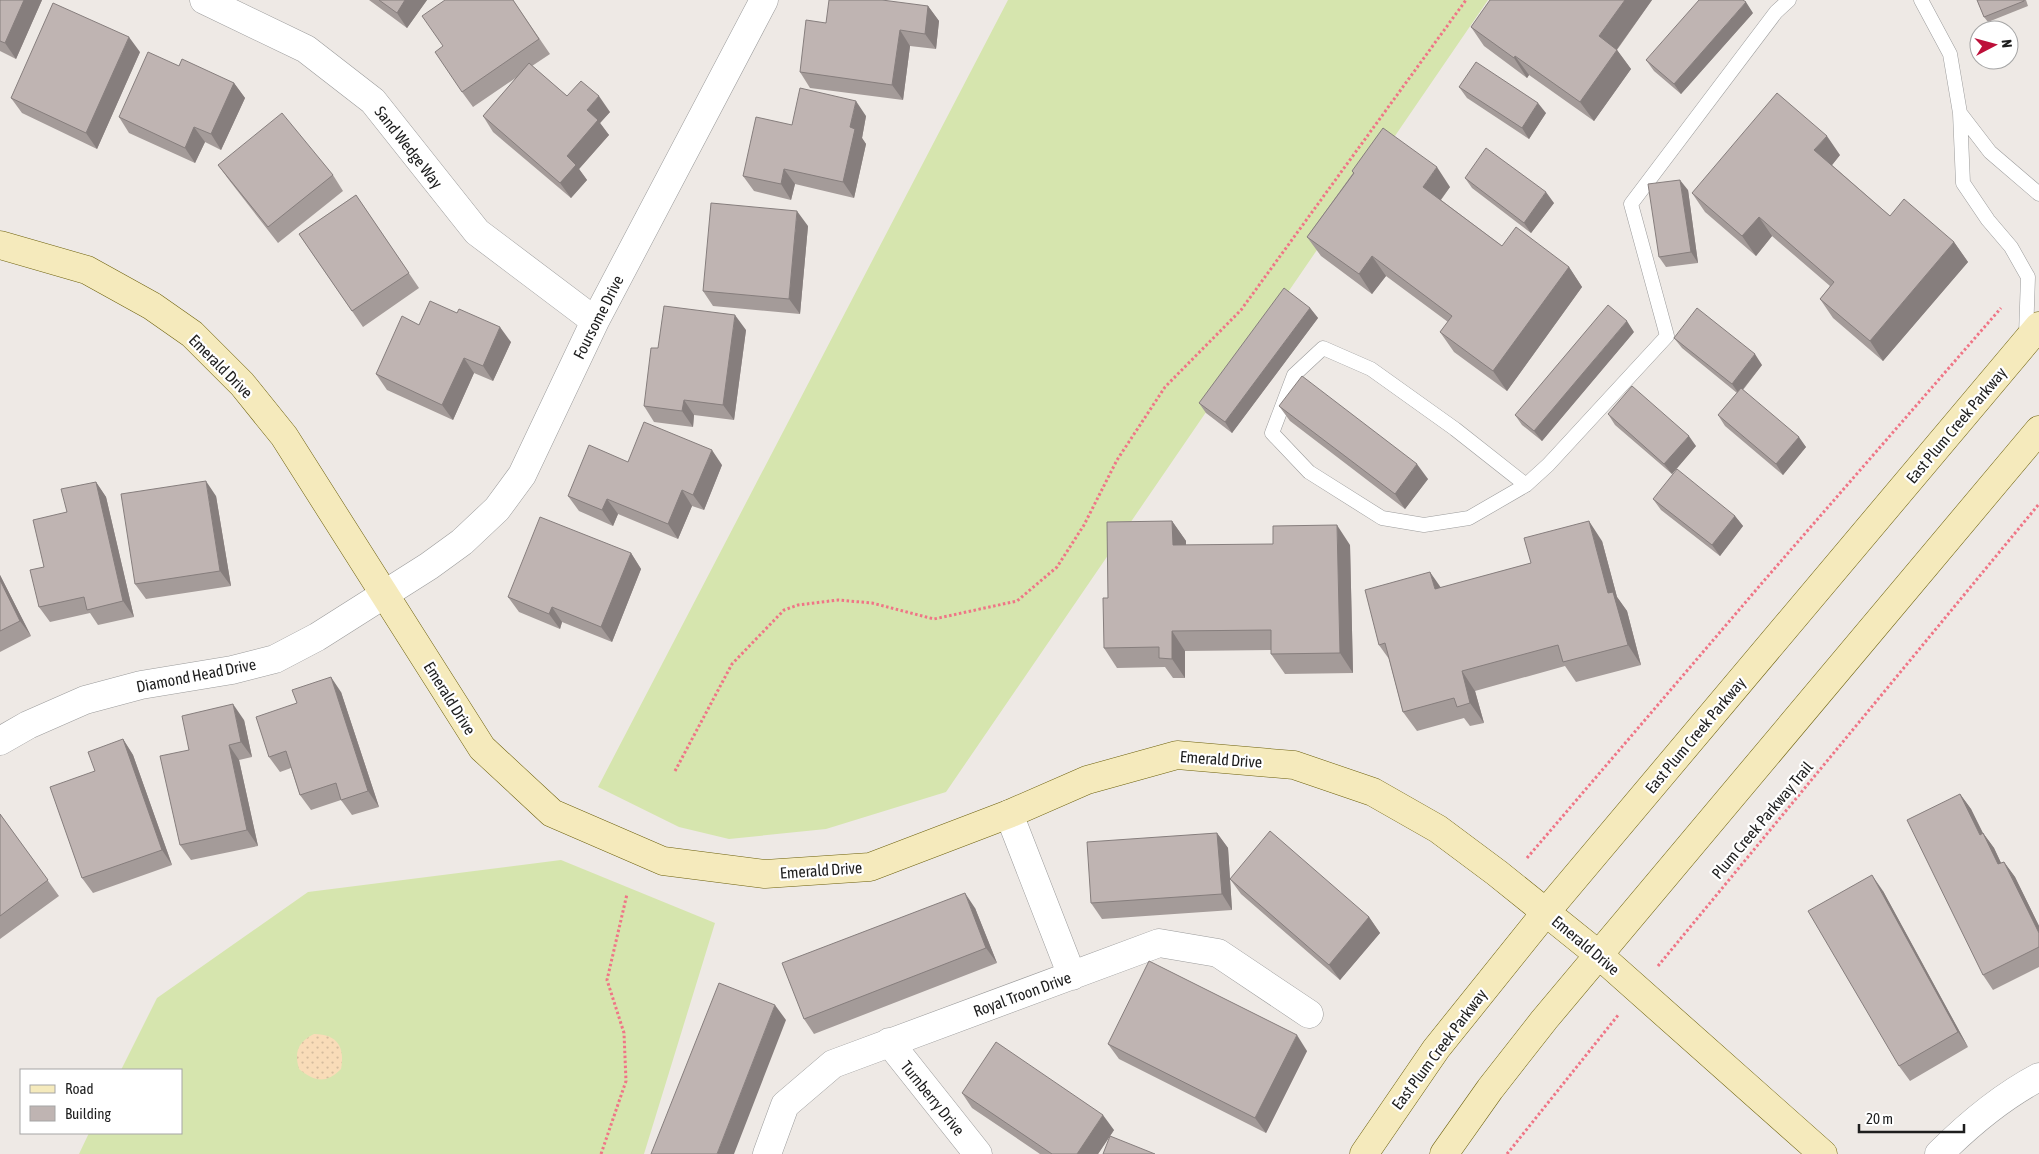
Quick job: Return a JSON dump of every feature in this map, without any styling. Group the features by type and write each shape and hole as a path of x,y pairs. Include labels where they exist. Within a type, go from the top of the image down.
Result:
{"street":[{"name":"Sand Wedge Way","path":"204,0 306,49 373,101 477,232 595,321"},
{"name":"Foursome Drive","path":"385,594 462,542 497,509 522,475 595,321 764,0"},
{"name":"Emerald Drive","path":"0,245 87,270 152,306 192,334 242,384 284,436 482,748 552,813 663,861 765,874 870,867 1008,814 1087,780 1177,754 1294,765 1373,792 1438,829 1508,881 1598,954 1823,1154"},
{"name":"East Plum Creek Parkway","path":"1364,1154 1436,1049 1546,912 2032,335"},
{"path":"1444,1154 1490,1090 1598,954 2039,430"},
{"name":"Diamond Head Drive","path":"0,742 28,725 85,700 141,685 232,670 275,659 318,637 385,594"},
{"path":"1008,814 1072,976"},
{"name":"Royal Troon Drive","path":"767,1154 785,1105 833,1064 1158,943 1218,953 1309,1014"},
{"name":"Turnberry Drive","path":"889,1042 978,1154"},
{"path":"1939,1154 1967,1126 2015,1090 2039,1078"}],"lane":[{"path":"1526,485 1455,428 1371,369 1323,348 1294,375 1272,433 1309,472 1382,518 1424,526 1469,518 1526,485 1564,448 1668,336 1632,204 1776,12 1789,0"},
{"path":"1920,0 1950,54 1960,113 1963,183 1988,220 2011,247 2028,277 2027,323 2032,335"},
{"path":"1960,113 1990,152 2039,194"}],"path":[{"path":"675,771 732,664 784,610 798,605 838,600 872,602 934,619 1017,601 1057,567 1084,525 1117,460 1165,387 1241,310 1466,0"},
{"path":"1508,881 1762,583 2028,277"},
{"name":"Plum Creek Parkway Trail","path":"1507,1154 1639,990 2039,504"},
{"path":"602,1154 626,1081 624,1033 607,980 627,894"}],"green space":[{"path":"1008,0 1488,0 946,792 826,829 729,839 679,827 598,787"},
{"path":"561,860 715,923 644,1154 79,1154 89,1134 182,1134 182,1069 122,1069 157,998 308,892"}],"sand":[{"path":"314,1034 334,1040 341,1049 342,1055 341,1069 336,1074 320,1080 310,1077 299,1069 297,1057 301,1044"}],"building":[{"path":"0,0 24,0 5,43 0,41"},
{"path":"379,0 405,0 397,13"},
{"path":"445,0 513,0 539,39 462,92 435,52 443,46 422,16"},
{"path":"829,0 882,0 928,6 925,34 900,30 892,85 800,72 806,20 826,23"},
{"path":"1490,0 1625,0 1599,36 1617,50 1580,102 1471,27"},
{"path":"1699,0 1743,0 1746,2 1674,84 1646,60"},
{"path":"1977,0 2024,0 2024,1 1984,17"},
{"path":"53,3 129,37 86,133 11,98"},
{"path":"148,52 179,66 182,59 234,83 211,134 194,127 185,148 119,117"},
{"path":"1476,62 1538,103 1522,128 1459,87"},
{"path":"529,63 567,96 581,81 599,96 587,110 598,120 567,156 576,165 560,183 483,116"},
{"path":"800,88 856,101 850,127 855,129 843,182 784,169 781,184 743,176 756,117 792,125"},
{"path":"1777,93 1827,136 1814,150 1890,216 1904,199 1954,242 1870,341 1820,299 1834,282 1759,217 1742,236 1692,193"},
{"path":"282,113 333,175 268,227 218,165"},
{"path":"1383,128 1437,167 1423,187 1502,246 1516,227 1569,267 1493,371 1440,332 1452,316 1372,256 1359,274 1307,237 1354,173 1352,171"},
{"path":"1486,148 1546,192 1524,223 1465,178"},
{"path":"1680,180 1691,252 1659,257 1648,184"},
{"path":"356,195 409,273 352,311 299,234"},
{"path":"711,203 797,211 789,299 703,291"},
{"path":"1284,288 1310,308 1225,422 1199,403"},
{"path":"430,301 457,313 459,309 500,327 483,366 464,358 442,405 376,374 402,316 419,325"},
{"path":"1608,305 1627,321 1534,431 1515,415"},
{"path":"664,306 735,315 723,405 684,400 682,411 644,406 651,348 658,348"},
{"path":"1697,308 1755,354 1732,384 1674,338"},
{"path":"1302,376 1417,464 1395,494 1279,406"},
{"path":"1632,386 1689,436 1664,464 1608,414"},
{"path":"1741,388 1799,437 1776,464 1718,415"},
{"path":"644,422 712,450 693,495 682,490 668,524 607,499 602,510 568,496 589,445 628,462"},
{"path":"1677,469 1735,516 1712,545 1653,499"},
{"path":"206,481 220,571 135,584 121,494"},
{"path":"96,482 123,601 87,610 84,597 39,607 30,570 44,567 33,520 67,512 61,489"},
{"path":"540,517 631,553 601,627 552,607 549,614 508,597"},
{"path":"1172,521 1173,545 1273,544 1273,526 1337,525 1340,653 1271,654 1271,630 1172,631 1172,659 1159,658 1159,647 1104,648 1103,598 1108,598 1107,522"},
{"path":"1589,521 1608,593 1613,592 1628,645 1563,662 1558,645 1462,671 1470,703 1457,707 1454,698 1403,712 1385,643 1379,645 1365,590 1430,572 1435,589 1531,563 1524,538"},
{"path":"0,580 20,621 0,631"},
{"path":"331,677 368,791 341,800 336,783 300,795 286,751 269,757 256,717 297,703 292,690"},
{"path":"233,704 241,742 229,745 247,830 180,845 160,756 189,750 182,716"},
{"path":"123,739 162,850 82,878 50,787 95,771 88,752"},
{"path":"1960,794 1980,835 1983,833 1998,864 2004,862 2039,933 2039,947 1983,975 1907,820"},
{"path":"0,814 48,880 0,916"},
{"path":"1270,831 1369,917 1329,965 1230,879"},
{"path":"1217,833 1222,894 1091,903 1087,842"},
{"path":"1872,875 1958,1032 1899,1066 1808,911"},
{"path":"965,893 986,948 804,1019 782,963"},
{"path":"1149,961 1297,1035 1255,1118 1108,1044"},
{"path":"719,983 775,1005 717,1154 651,1154"},
{"path":"996,1042 1103,1115 1077,1154 1052,1154 962,1093"},
{"path":"1110,1136 1155,1154 1103,1154"}]}
